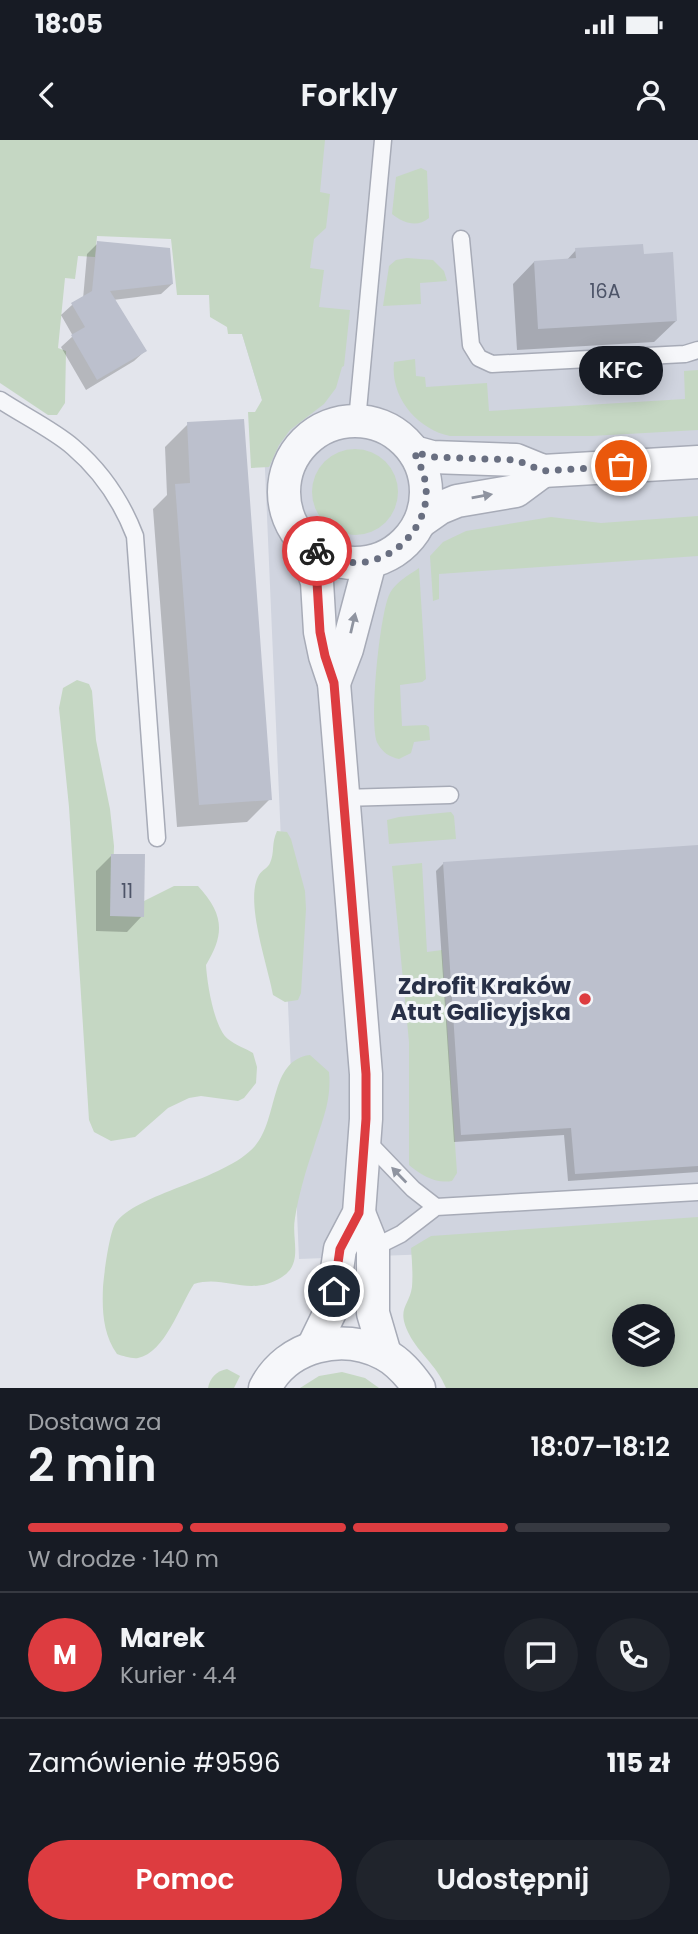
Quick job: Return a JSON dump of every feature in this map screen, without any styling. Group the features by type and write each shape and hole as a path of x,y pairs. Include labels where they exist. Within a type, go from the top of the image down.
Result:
{"street":[{"path":"313,1347 331,1310 340,1249 359,1213 366,1074 334,683 320,632 317,582 302,539 290,520 284,496 286,473 296,452 313,435 334,424 357,421 379,425 399,435 414,452 423,470 426,490 420,522"},
{"path":"414,452 432,457 516,460 543,471 698,462"},
{"path":"302,539 316,551 333,559 352,563 370,562 386,555 402,543 420,522 440,508 457,501 516,491 543,471"},
{"path":"334,683 347,649 370,562"},
{"path":"359,1213 373,1248 373,1313 385,1354"},
{"path":"265,1388 276,1371 287,1361 313,1347 337,1342 362,1345 385,1354 405,1369 419,1388"}],"lane":[{"path":"357,421 383,140"},
{"path":"461,239 471,345 479,358 492,364 685,355 698,349"},
{"path":"0,400 73,447 114,493 135,536 157,838"},
{"path":"342,797 450,795"},
{"path":"364,1138 413,1189 436,1207"},
{"path":"373,1248 401,1234 436,1207 698,1192"}],"shaded area":[{"path":"110,140 698,140 698,1244 299,1259 262,400 242,334"}],"green space":[{"path":"0,140 325,140 320,192 330,194 326,228 314,239 310,268 324,270 319,307 350,310 344,366 336,388 324,404 290,430 279,445 269,467 251,468 248,412 255,412 262,400 242,334 228,334 227,327 210,317 209,295 177,295 171,239 97,236 95,257 78,256 75,279 65,278 58,348 66,351 65,403 57,415 48,415 0,383"},
{"path":"421,168 427,171 429,218 420,223 410,223 392,214 396,177"},
{"path":"396,260 433,260 444,271 447,281 420,283 421,304 383,306 389,266"},
{"path":"415,359 416,376 425,377 426,387 487,383 489,411 685,399 684,371 698,370 698,430 592,436 450,436 417,419 401,399 396,387 394,362"},
{"path":"355,449 372,452 386,461 395,475 398,492 395,509 386,523 372,532 355,535 338,532 324,523 315,509 312,492 315,475 324,461 338,452"},
{"path":"698,516 698,556 439,574 439,599 433,601 430,556 443,542 466,531 551,517 601,523"},
{"path":"419,568 426,679 400,685 402,726 426,725 429,727 430,740 414,742 411,753 399,759 382,750 375,733 376,668 382,621 390,593 399,582"},
{"path":"77,680 89,684 92,691 96,740 110,809 114,846 113,879 140,903 174,886 198,886 207,896 219,924 216,944 206,965 215,1015 228,1039 253,1053 257,1067 256,1083 244,1098 238,1101 201,1096 189,1098 168,1108 135,1137 111,1141 94,1132 89,1120 69,807 59,708 63,688"},
{"path":"451,812 454,816 456,839 389,844 387,820"},
{"path":"277,831 287,832 291,839 305,891 306,909 301,993 298,1000 285,1002 273,995 258,934 254,900 255,886 259,875 269,865"},
{"path":"422,863 427,952 442,950 457,1173 452,1181 446,1182 429,1178 409,1165 409,1042 392,866"},
{"path":"310,1055 329,1072 330,1083 325,1112 298,1202 293,1265 282,1277 259,1286 216,1282 194,1284 171,1327 156,1347 138,1358 117,1354 106,1330 103,1305 106,1264 115,1224 125,1213 141,1204 223,1169 255,1146 263,1134 287,1067 297,1059"},
{"path":"698,1217 698,1388 446,1388 405,1325 403,1313 412,1287 411,1248 431,1236"},
{"path":"227,1369 240,1376 234,1388 208,1388 215,1375"},
{"path":"342,1372 365,1378 379,1388 300,1388 319,1376"}],"building":[{"path":"97,241 170,248 173,284 110,291 147,351 97,380 71,335 85,327 71,303 92,291"},
{"path":"643,244 644,254 673,252 677,321 538,329 534,261 576,258 575,248"},
{"path":"244,419 272,800 199,805 175,484 190,483 187,422"},
{"path":"698,845 698,1166 575,1174 571,1128 461,1135 443,862"},
{"path":"111,854 145,854 144,917 110,916"}],"way so far":[{"path":"317,551 333,559 352,563 370,562 386,555 412,534 424,510 426,490 423,470 414,452 455,459 516,460 543,471 621,466"}],"place":[{"name":"KFC","path":"621,466"},
{"name":"Zdrofit Kraków Atut Galicyjska","path":"585,999"}],"route":[{"path":"317,551 302,539 317,582 320,632 334,683 366,1074 366,1119 359,1213 340,1249 334,1291"}]}
